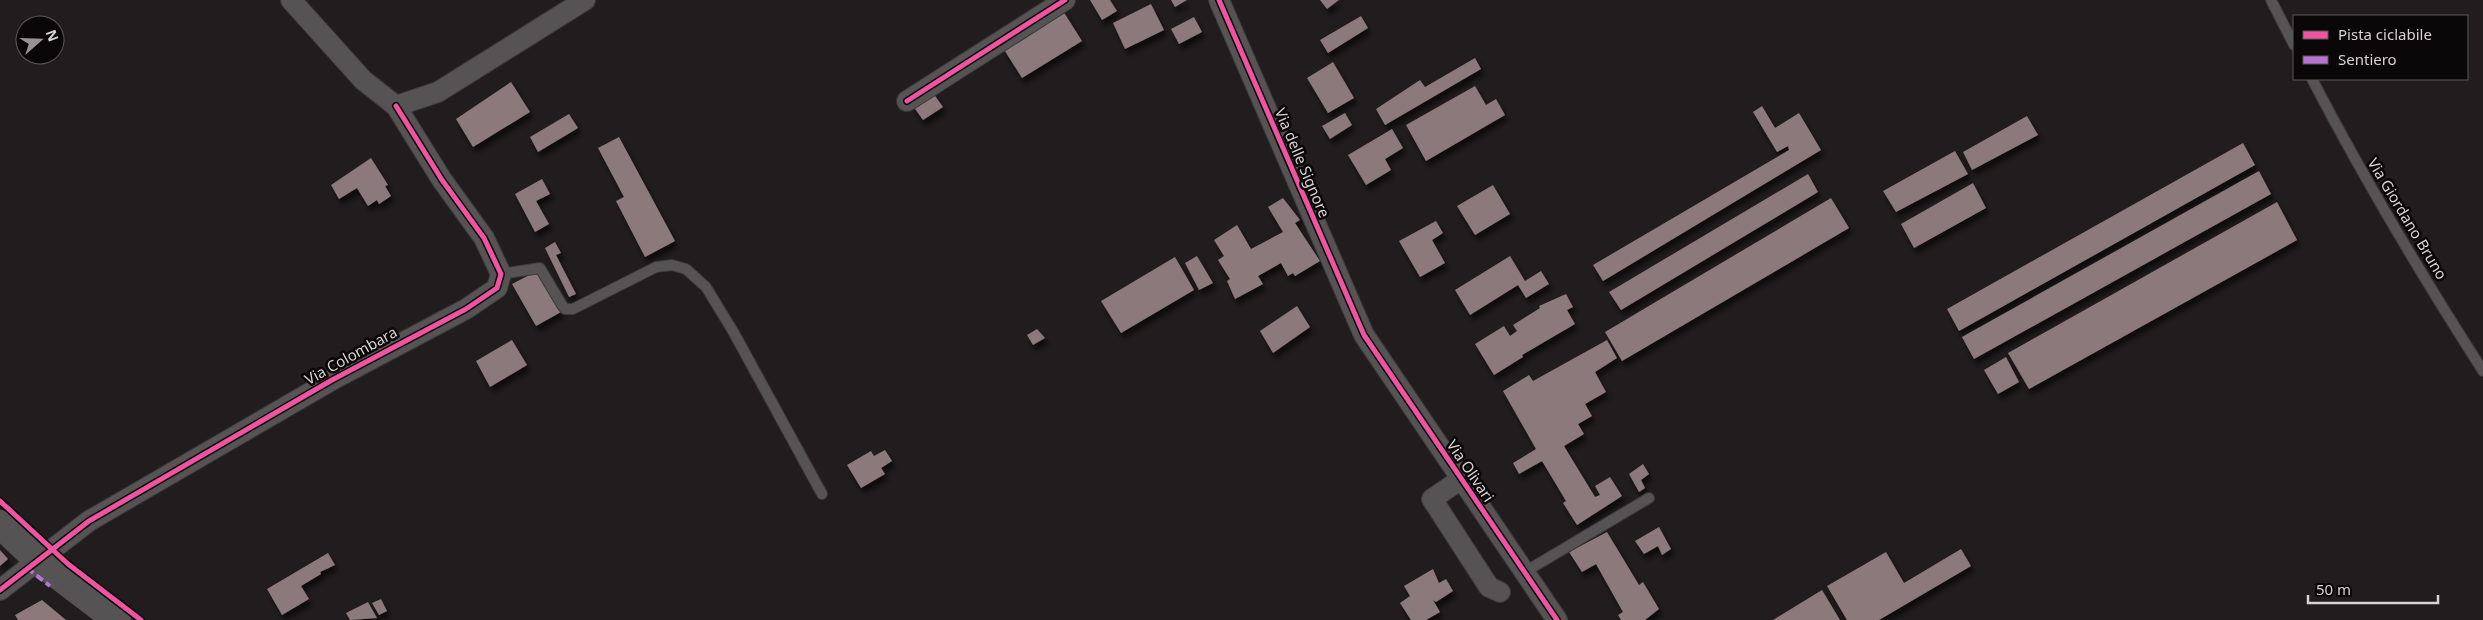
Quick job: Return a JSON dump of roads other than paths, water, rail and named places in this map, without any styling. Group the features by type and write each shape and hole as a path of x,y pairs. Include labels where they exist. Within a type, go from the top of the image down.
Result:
{"main road":[{"path":"0,524 38,560 118,620"}],"street":[{"path":"291,0 363,80 396,106 442,180 484,238 501,274"},
{"path":"396,106 438,92 585,0"},
{"path":"907,101 1065,0"},
{"name":"Via delle Signore","path":"1219,0 1364,335"},
{"name":"Via Colombara","path":"0,590 89,521 332,380 466,309 497,288 501,274"},
{"name":"Via Olivari","path":"1364,335 1460,480 1557,620"},
{"path":"1460,480 1432,499 1489,587 1500,592"}],"lane":[{"path":"2271,0 2293,43"},
{"name":"Via Giordano Bruno","path":"2313,80 2352,157 2394,229 2483,371"},
{"path":"501,274 540,268 562,305 565,308 573,309 656,267 672,265 686,269 706,287 734,333 822,494"},
{"path":"1523,573 1650,498"}]}
